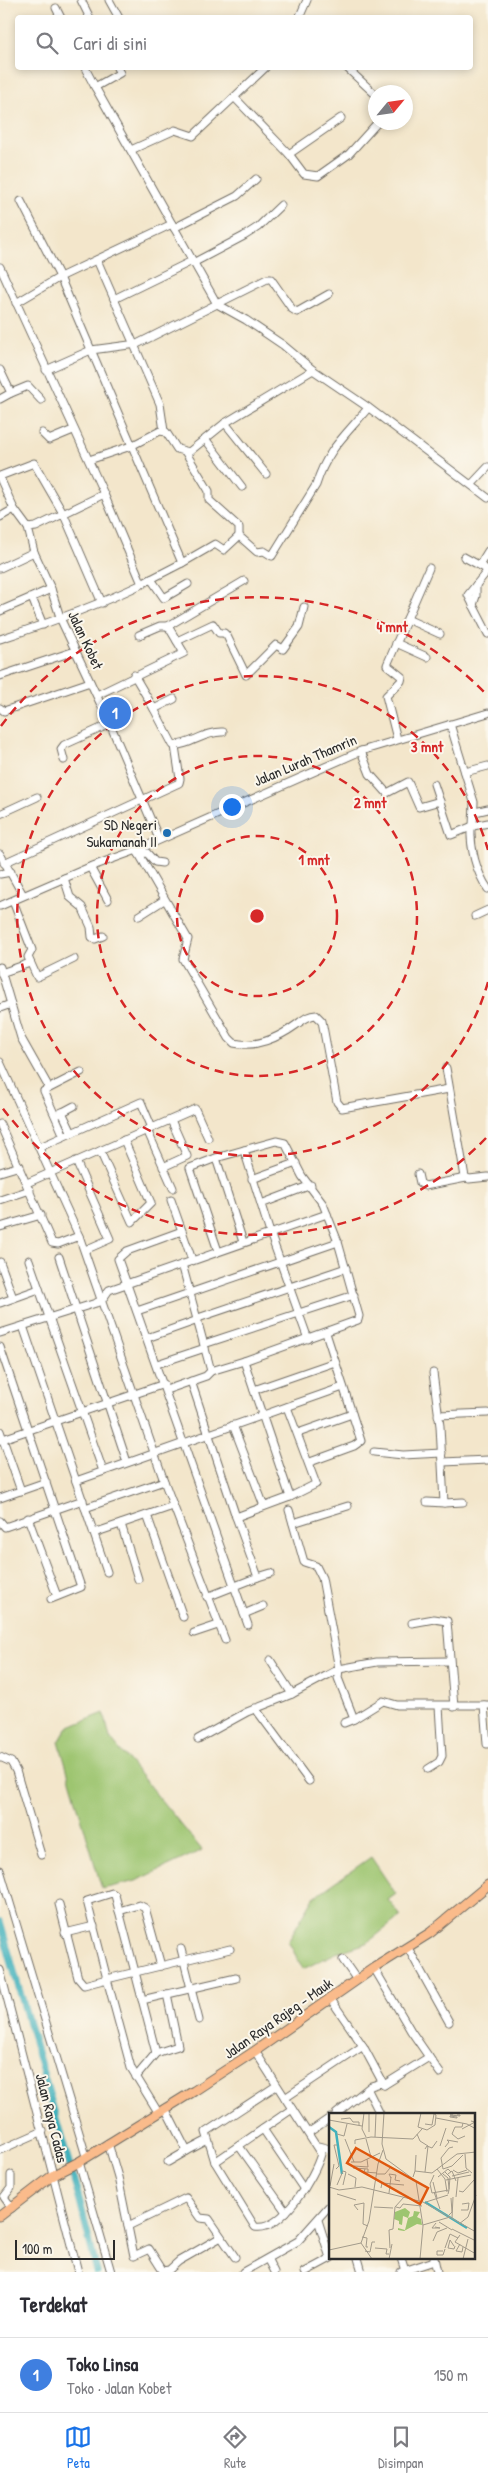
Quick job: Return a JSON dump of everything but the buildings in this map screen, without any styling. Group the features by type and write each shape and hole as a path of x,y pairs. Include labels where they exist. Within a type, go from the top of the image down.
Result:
{"main road":[{"name":"Jalan Raya Rajeg - Mauk","path":"0,2216 56,2174 80,2161 255,2051 356,1980 430,1934 488,1885"}],"street":[{"path":"81,0 88,15"},
{"path":"109,0 117,15"},
{"path":"300,15 307,0"},
{"path":"56,8 60,15"},
{"path":"86,70 217,304 283,344 313,370 472,484 488,498"},
{"path":"95,87 120,73 118,70"},
{"path":"131,150 175,130 193,136 263,70"},
{"path":"349,70 368,88"},
{"path":"234,98 289,154 304,174 318,176 349,154 371,130"},
{"path":"289,154 341,118"},
{"path":"16,302 60,277 237,196 256,179"},
{"path":"20,201 60,277 182,563"},
{"path":"114,300 244,236 258,226 280,205"},
{"path":"0,640 61,620 102,603 182,563 213,541 224,550 239,536 239,527 209,500 209,491 186,453 177,449 164,431 160,404 96,260"},
{"path":"0,267 73,430 89,460 142,584"},
{"path":"46,370 91,350 133,345 271,279 292,310 297,312 329,294"},
{"path":"0,370 11,393"},
{"path":"186,453 195,450 225,423 313,370"},
{"path":"0,399 28,386 41,400"},
{"path":"239,536 257,552 264,552 272,556 316,485 320,472 335,445 368,408"},
{"path":"225,423 266,474"},
{"path":"42,433 49,440 73,430"},
{"path":"89,460 131,446 164,431"},
{"path":"206,440 242,487"},
{"path":"102,603 64,514 34,463 0,477 14,509 28,528 36,527 64,514 104,494"},
{"path":"472,484 488,467"},
{"path":"0,517 14,509"},
{"name":"Jalan Kobet","path":"28,528 34,552 51,589 61,620 110,724 159,840"},
{"path":"480,564 488,551"},
{"path":"0,568 34,552"},
{"path":"464,557 488,570 476,585 476,596 473,605 488,634"},
{"path":"397,739 386,698 388,692 402,680 401,675 387,665 429,568"},
{"path":"151,579 164,598 188,584"},
{"path":"139,635 159,626 168,626 244,581"},
{"path":"0,612 51,589"},
{"path":"32,598 43,625"},
{"path":"177,641 213,624 218,633 224,633 227,636 246,675 276,645 283,649 299,627 304,607"},
{"path":"407,619 440,634"},
{"path":"97,695 184,653 168,626"},
{"path":"396,643 427,656"},
{"path":"0,676 75,651"},
{"path":"4,862 180,781 175,746 168,739 134,676"},
{"path":"0,708 2,711 7,710 90,682"},
{"path":"154,710 174,699"},
{"name":"Jalan Lurah Thamrin","path":"0,906 90,867 138,852 159,840 361,751 488,713"},
{"path":"64,760 61,749 64,745 110,724"},
{"path":"450,724 475,812 472,826 472,846 476,866 488,889"},
{"path":"175,746 208,733 223,732"},
{"path":"361,751 370,774 388,793 408,782 419,807 440,801"},
{"path":"465,772 488,766"},
{"path":"434,784 451,835 472,826 488,823"},
{"path":"0,814 37,797"},
{"path":"475,812 488,809"},
{"path":"138,852 147,853 153,861 162,863"},
{"path":"138,852 188,939 183,958 228,1038 234,1043 258,1044 288,1030 307,1017 316,1016 322,1021 337,1102 342,1108 449,1089"},
{"path":"0,854 24,896"},
{"path":"90,867 108,900"},
{"path":"0,874 11,872"},
{"path":"64,878 70,896 73,901 80,904 86,916 91,927 92,937 95,940 103,936"},
{"path":"139,916 164,900"},
{"path":"13,901 32,950 27,955 35,976 38,977 74,959"},
{"path":"475,916 488,910"},
{"path":"30,963 1,970 21,1038 47,1084"},
{"path":"0,1008 10,1004"},
{"path":"0,1062 85,1250 164,1482 225,1640"},
{"path":"446,1068 466,1178"},
{"path":"72,1133 44,1091 81,1072"},
{"path":"40,1147 141,1102 163,1166 173,1188"},
{"path":"59,1114 74,1106"},
{"path":"27,1183 195,1109 208,1138"},
{"path":"59,1114 64,1136"},
{"path":"163,1166 187,1156 171,1120"},
{"path":"0,1124 4,1142 20,1166 55,1244 79,1236"},
{"path":"100,1150 132,1222 151,1203 124,1140"},
{"path":"1,1440 107,1402 206,1376 211,1371 326,1333 358,1320 359,1313 354,1295 338,1242 327,1214 296,1164 289,1147 280,1141 216,1158 190,1169 218,1251"},
{"path":"244,1150 270,1233 308,1339"},
{"path":"216,1158 243,1242"},
{"path":"76,1161 110,1239 85,1250"},
{"path":"252,1179 296,1164"},
{"path":"0,1172 20,1166"},
{"path":"418,1174 420,1183 424,1186 466,1178 488,1177"},
{"path":"261,1204 311,1186"},
{"path":"0,1200 30,1190"},
{"path":"172,1200 192,1260"},
{"path":"0,1334 49,1316 102,1300 107,1291 126,1284 327,1214"},
{"path":"0,1227 41,1215"},
{"path":"182,1231 122,1255 118,1259 157,1364 233,1587 248,1625"},
{"path":"137,1311 280,1260 338,1242"},
{"path":"59,1257 127,1462"},
{"path":"29,1260 103,1471"},
{"path":"0,1262 12,1298"},
{"path":"182,1264 211,1371"},
{"path":"147,1338 346,1268"},
{"path":"0,1303 39,1289"},
{"path":"157,1364 299,1312 354,1295"},
{"path":"23,1326 107,1572"},
{"path":"310,1462 360,1442 326,1333"},
{"path":"0,1347 81,1588 54,1598 28,1518"},
{"path":"244,1361 290,1497"},
{"path":"254,1390 335,1362"},
{"path":"433,1373 443,1462 444,1503"},
{"path":"191,1381 258,1577"},
{"path":"76,1481 343,1387"},
{"path":"236,1517 290,1497 316,1484 310,1462 287,1406"},
{"path":"438,1415 488,1413"},
{"path":"298,1432 352,1414"},
{"path":"233,1425 264,1506"},
{"path":"0,1431 1,1440 21,1490"},
{"path":"374,1452 403,1455 442,1453"},
{"path":"443,1462 488,1460"},
{"path":"0,1498 46,1482"},
{"path":"85,1508 164,1482"},
{"path":"0,1521 5,1527 83,1500"},
{"path":"427,1502 463,1502"},
{"path":"94,1533 173,1506"},
{"path":"293,1523 348,1506"},
{"path":"289,1510 304,1562 316,1566 322,1578 339,1669 338,1678 354,1719"},
{"path":"147,1514 183,1617"},
{"path":"121,1524 138,1579"},
{"path":"207,1597 271,1572"},
{"path":"244,1614 263,1606"},
{"path":"412,1623 434,1619 447,1621 454,1707"},
{"path":"194,1633 218,1625"},
{"path":"270,1660 292,1694"},
{"path":"198,1739 255,1708 292,1694 339,1669 377,1662 449,1661"},
{"path":"344,1723 383,1701 397,1705 454,1707 486,1705 487,1744"},
{"path":"428,1769 441,1759 439,1706"},
{"path":"255,1708 309,1781"},
{"path":"0,1757 11,1762 16,1771 41,1856"},
{"path":"0,1870 111,2272"},
{"path":"156,2054 113,1893 88,1900 128,2062 136,2077 162,2110 188,2151"},
{"path":"59,1904 80,1982 89,1984 230,1949"},
{"path":"119,1911 139,1905 145,1908 161,1966"},
{"path":"66,1933 94,1926"},
{"path":"408,1948 449,2022"},
{"path":"181,1949 199,2020"},
{"path":"343,1960 356,1980"},
{"path":"374,1968 440,2073"},
{"name":"Jalan Raya Cadas","path":"0,1970 56,2174 78,2272"},
{"path":"142,2000 236,1978"},
{"path":"136,2077 146,2063 156,2054 178,2046 167,1994"},
{"path":"330,1998 364,2046 384,2084"},
{"path":"285,2098 364,2046"},
{"path":"255,2051 321,2154 320,2160 295,2204 272,2224 261,2228 255,2227 214,2162 206,2132 276,2086"},
{"path":"337,2113 372,2086 384,2084 429,2057"},
{"path":"368,2090 378,2113"},
{"path":"214,2162 292,2109"},
{"path":"308,2133 329,2119"},
{"path":"263,2129 303,2188"},
{"path":"0,2150 43,2131"},
{"path":"168,2162 204,2142"},
{"path":"108,2143 134,2256 149,2249 165,2271 222,2237"},
{"path":"239,2146 286,2212"},
{"path":"317,2146 329,2149"},
{"path":"11,2175 11,2188 4,2197 12,2208"},
{"path":"128,2226 186,2198 200,2218 209,2219 235,2257"},
{"path":"245,2272 298,2241 329,2206"},
{"path":"318,2220 329,2252"},
{"path":"305,2272 329,2259"},
{"path":"268,2260 274,2272"},
{"path":"403,2271 431,2260"}],"green space":[{"path":"104,1713 110,1738 202,1850 136,1881 102,1889 59,1742 67,1728"},
{"path":"371,1857 396,1894 388,1900 401,1916 367,1943 336,1953 303,1969 288,1941 314,1897"}],"waterway":[{"path":"0,1922 80,2202 97,2272"}],"place":[{"name":"Toko Linsa","path":"115,713"},
{"name":"SD Negeri Sukamanah II","path":"167,833"}]}
